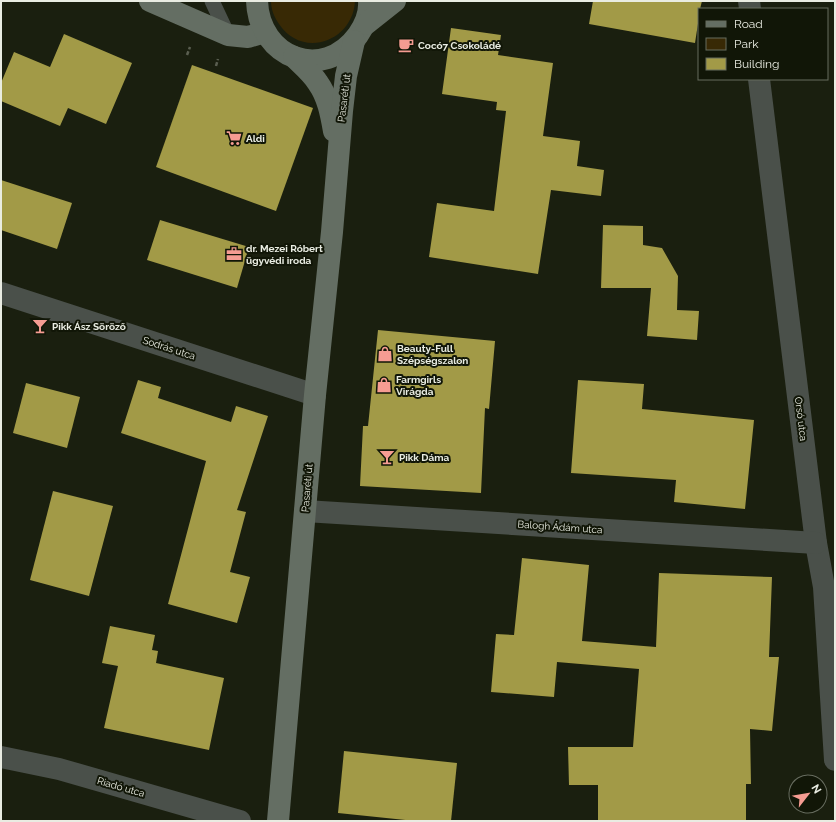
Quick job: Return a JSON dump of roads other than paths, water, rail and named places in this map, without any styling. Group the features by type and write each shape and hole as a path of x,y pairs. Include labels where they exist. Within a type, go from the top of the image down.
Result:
{"street":[{"path":"150,1 228,35 248,37 264,32"},
{"path":"257,1 257,10 264,32 280,50 294,57 310,60 326,58 341,52 360,32 395,1"},
{"name":"Pasaréti út","path":"278,821 315,395 346,76 369,1"},
{"name":"Pasaréti út","path":"294,57 318,82 326,98 330,110 339,156"},
{"name":"Orsó utca","path":"759,80 816,543 829,588 835,760"},
{"name":"Sodrás utca","path":"1,293 315,395"},
{"name":"Balogh Ádám utca","path":"305,511 816,543"},
{"name":"Riadó utca","path":"1,757 59,769 240,821"}],"lane":[{"path":"212,1 228,35"}],"place":[{"name":"Cocó7 Csokoládé","path":"406,45"},
{"name":"Aldi","path":"234,138"},
{"name":"dr. Mezei Róbert ügyvédi iroda","path":"234,254"},
{"name":"Pikk Ász Söröző","path":"40,326"},
{"name":"Beauty-Full Szépségszalon","path":"385,354"},
{"name":"Farmgirls Virágda","path":"384,385"},
{"name":"Pikk Dáma","path":"387,457"}]}
